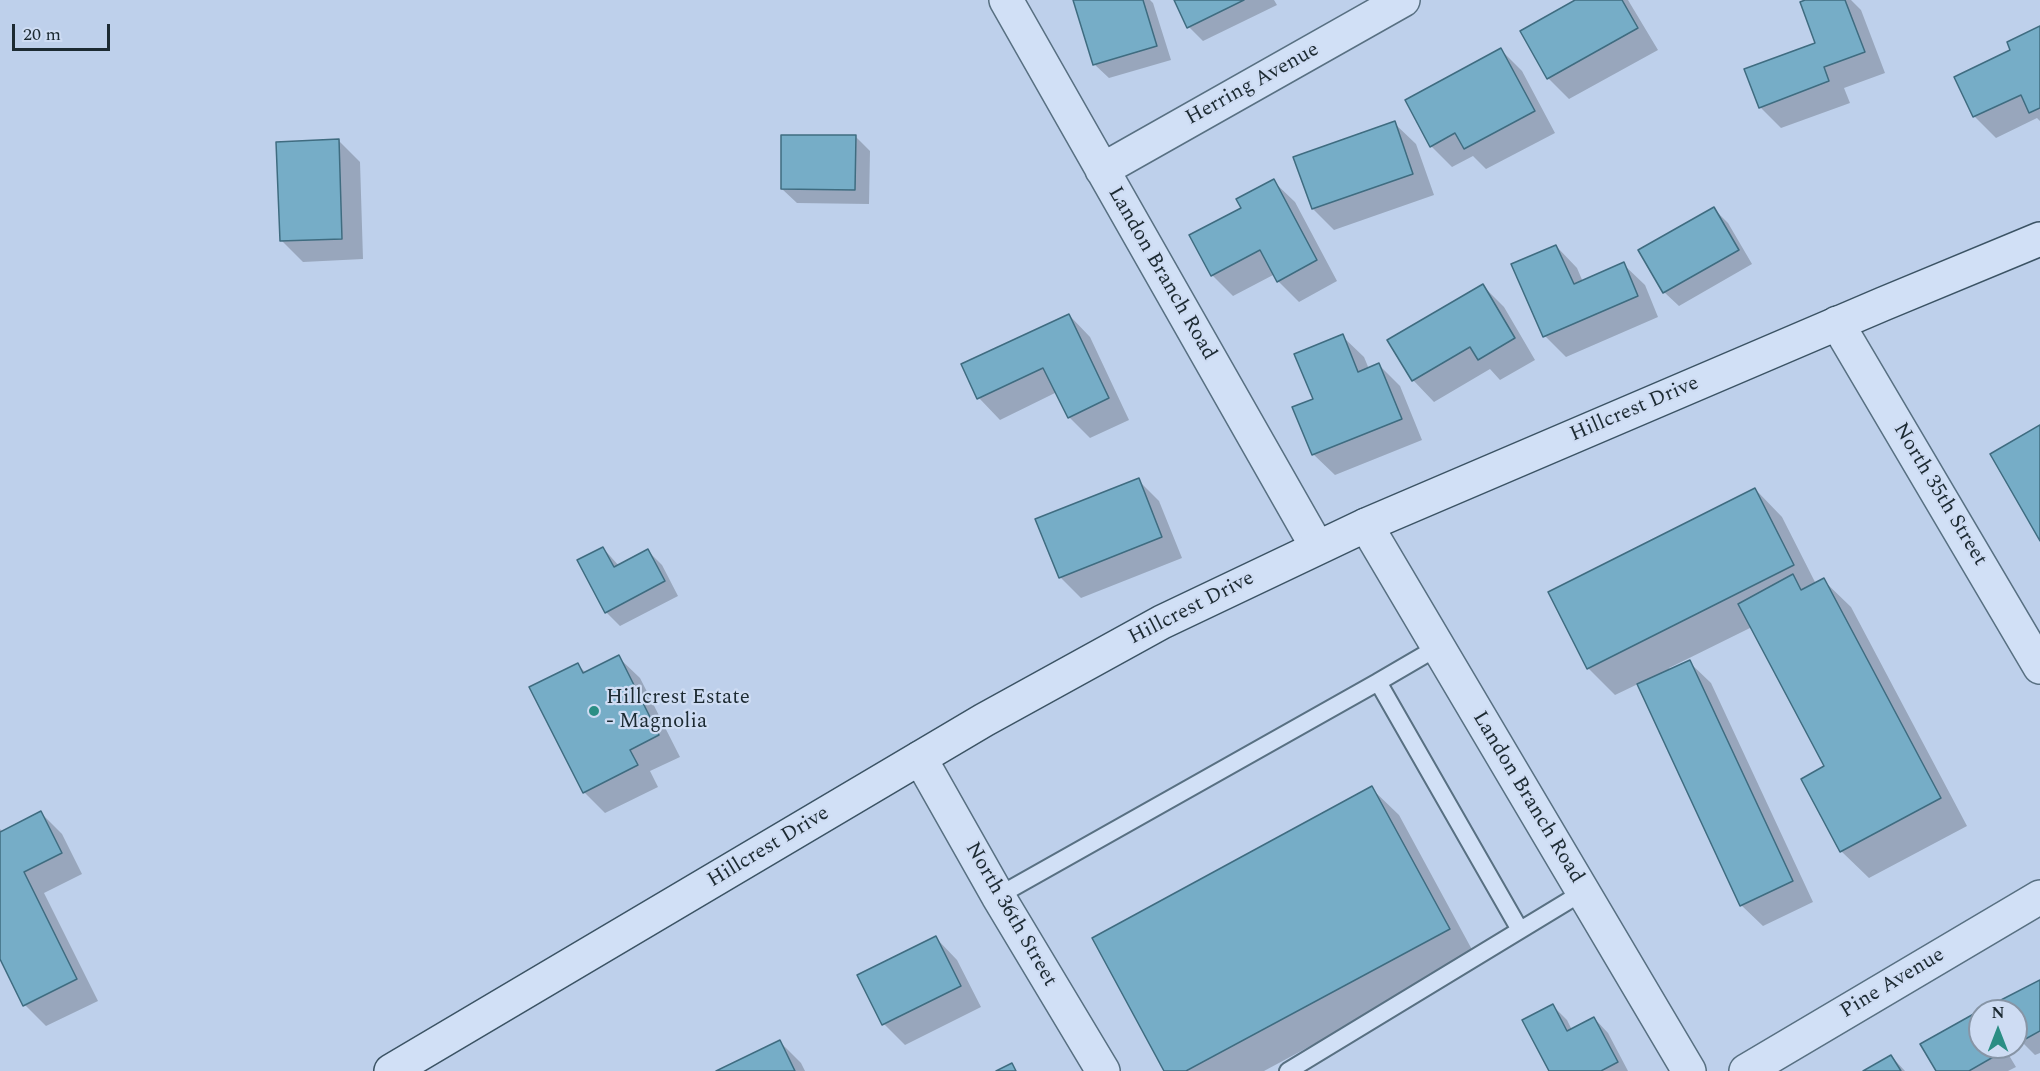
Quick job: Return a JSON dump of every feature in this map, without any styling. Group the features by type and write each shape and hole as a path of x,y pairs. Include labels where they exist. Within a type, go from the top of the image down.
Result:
{"street":[{"name":"Landon Branch Road","path":"1006,0 1317,547"},
{"name":"Herring Avenue","path":"1102,170 1403,0"},
{"name":"Hillcrest Drive","path":"391,1071 984,720 1162,622 1366,525 1837,323 2040,239"},
{"name":"North 35th Street","path":"1837,323 2040,667"},
{"name":"Landon Branch Road","path":"1366,525 1689,1071"},
{"name":"North 36th Street","path":"920,758 998,896 1103,1071"},
{"name":"Pine Avenue","path":"1746,1071 2040,897"}],"lane":[{"path":"998,896 1438,647"},
{"path":"1378,682 1520,930"},
{"path":"1288,1071 1583,892"}],"building":[{"path":"1073,0 1143,0 1157,46 1093,65"},
{"path":"1174,0 1244,0 1187,28"},
{"path":"1575,0 1622,0 1638,28 1547,79 1520,31"},
{"path":"1845,0 1865,52 1824,67 1829,81 1759,108 1744,69 1815,43 1800,2"},
{"path":"2040,26 2040,108 2029,113 2021,95 1973,117 1954,77 2010,50 2007,42"},
{"path":"1501,48 1535,111 1464,149 1455,133 1430,147 1405,100"},
{"path":"1395,121 1413,174 1312,209 1293,157"},
{"path":"781,135 856,135 855,190 781,189"},
{"path":"339,139 342,239 280,241 276,142"},
{"path":"1274,179 1317,260 1277,282 1260,250 1211,276 1189,235 1241,208 1236,199"},
{"path":"1714,207 1739,250 1663,293 1638,250"},
{"path":"1556,245 1574,284 1624,262 1638,296 1543,337 1511,264"},
{"path":"1483,284 1515,338 1478,360 1470,347 1412,381 1387,340"},
{"path":"1069,314 1109,398 1068,418 1043,368 977,399 961,364"},
{"path":"1343,334 1358,372 1379,363 1402,419 1312,455 1292,407 1313,399 1294,354"},
{"path":"2040,425 2040,541 1990,454"},
{"path":"1139,478 1162,537 1059,578 1035,519"},
{"path":"1755,488 1794,565 1587,669 1548,592"},
{"path":"603,547 614,567 648,549 665,581 605,613 577,560"},
{"path":"1793,574 1801,590 1824,578 1941,798 1840,852 1801,779 1824,766 1738,604"},
{"name":"Hillcrest Estate - Magnolia","path":"619,655 659,735 630,750 638,765 583,793 529,687 578,663 583,673"},
{"path":"1690,660 1793,881 1740,906 1637,684"},
{"path":"1372,786 1450,929 1186,1071 1164,1071 1092,938"},
{"path":"41,811 62,853 24,872 77,979 23,1006 0,959 0,832"},
{"path":"936,936 961,986 882,1025 857,975"},
{"path":"2040,980 2040,1031 2028,1038 2028,999 2003,999"},
{"path":"1553,1004 1567,1031 1594,1017 1618,1062 1601,1071 1549,1071 1522,1020"},
{"path":"1968,1017 1968,1059 1990,1059 1969,1071 1936,1071 1920,1044"},
{"path":"780,1040 795,1071 716,1071"},
{"path":"1891,1055 1901,1071 1863,1071"},
{"path":"1012,1063 1016,1071 996,1071"}],"place":[{"name":"Hillcrest Estate - Magnolia","path":"594,711"}]}
